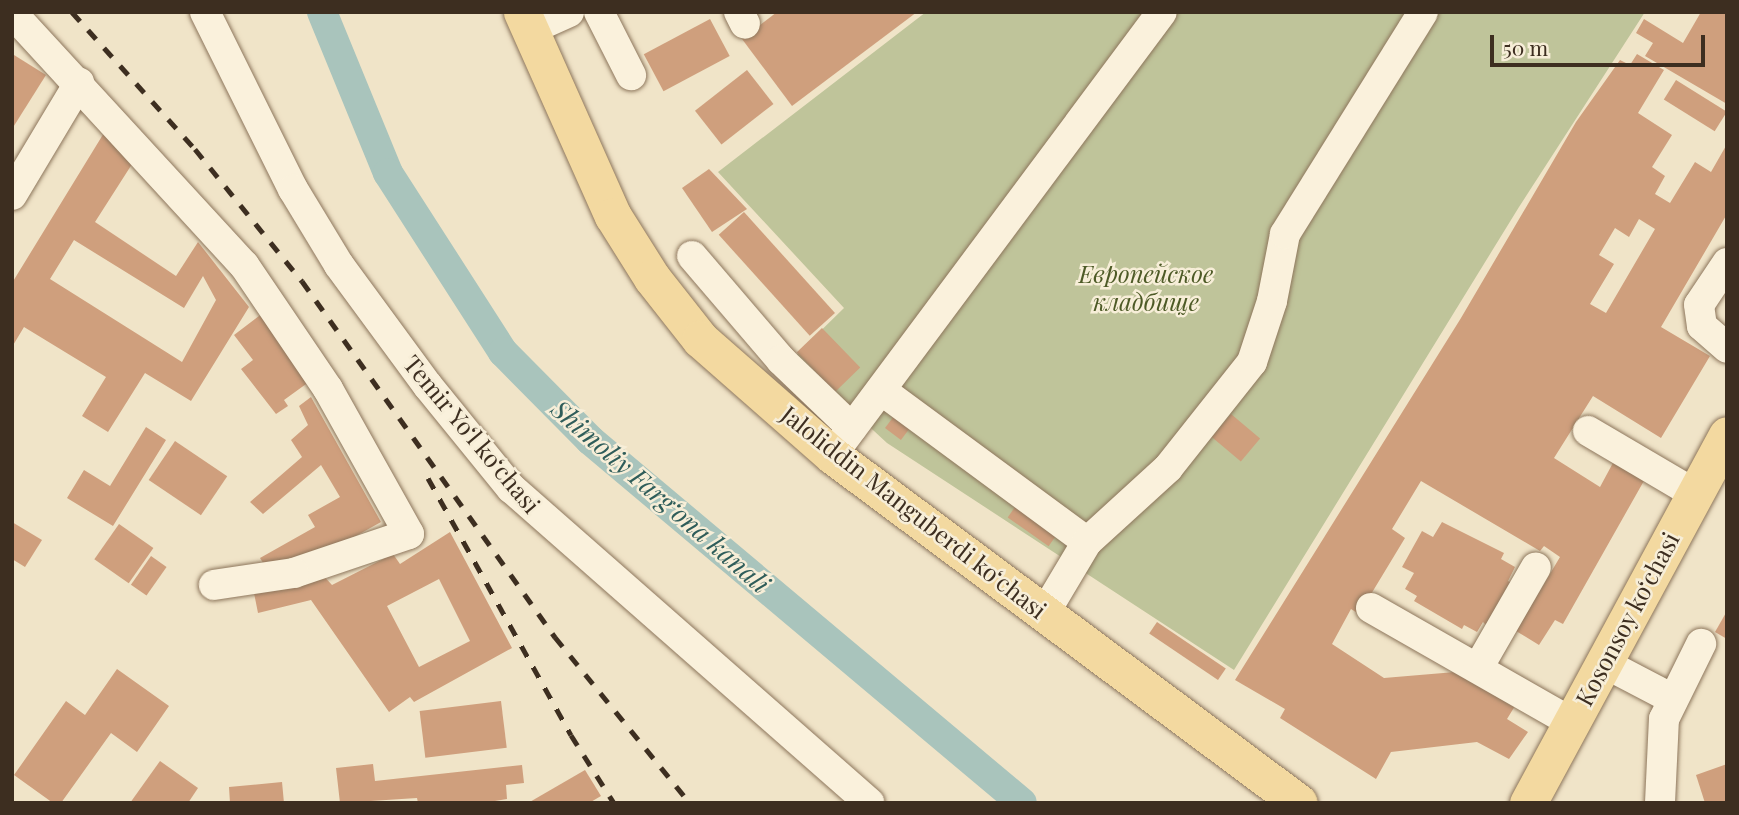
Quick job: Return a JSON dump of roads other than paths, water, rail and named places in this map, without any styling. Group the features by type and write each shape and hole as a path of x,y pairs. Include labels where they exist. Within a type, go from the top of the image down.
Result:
{"main road":[{"name":"Jaloliddin Manguberdi koʻchasi","path":"525,21 612,216 652,278 700,339 842,441 1044,614 1298,803"},
{"name":"Kosonsoy koʻchasi","path":"1528,803 1695,494 1724,446"}],"street":[{"path":"12,12 244,265 328,389 409,534 294,573 214,585"},
{"name":"Temir Yoʻl koʻchasi","path":"205,12 293,189 339,265 428,386 512,488 869,803"},
{"path":"525,21 569,12"},
{"path":"599,12 631,75"},
{"path":"692,256 780,360 842,441 1162,12"},
{"path":"1044,614 1087,542 1168,468 1252,362 1272,300 1285,234 1423,12"},
{"path":"12,195 79,82"},
{"path":"1727,263 1699,306 1702,326 1727,348"},
{"path":"881,390 1087,542"},
{"path":"1588,431 1695,494"},
{"path":"1478,668 1536,567"},
{"path":"1371,608 1572,722"},
{"path":"1660,803 1664,719 1671,698 1701,643"},
{"path":"1604,663 1671,698"}],"waterway":[{"name":"Shimoliy Fargʻona kanali","path":"322,12 388,173 503,352 590,440 1022,803"}],"railway":[{"path":"72,12 195,149 302,281 555,637 690,803"},
{"path":"428,478 571,735 614,803"}],"park label":[{"name":"Европейское кладбище","path":"1146,288"}]}
